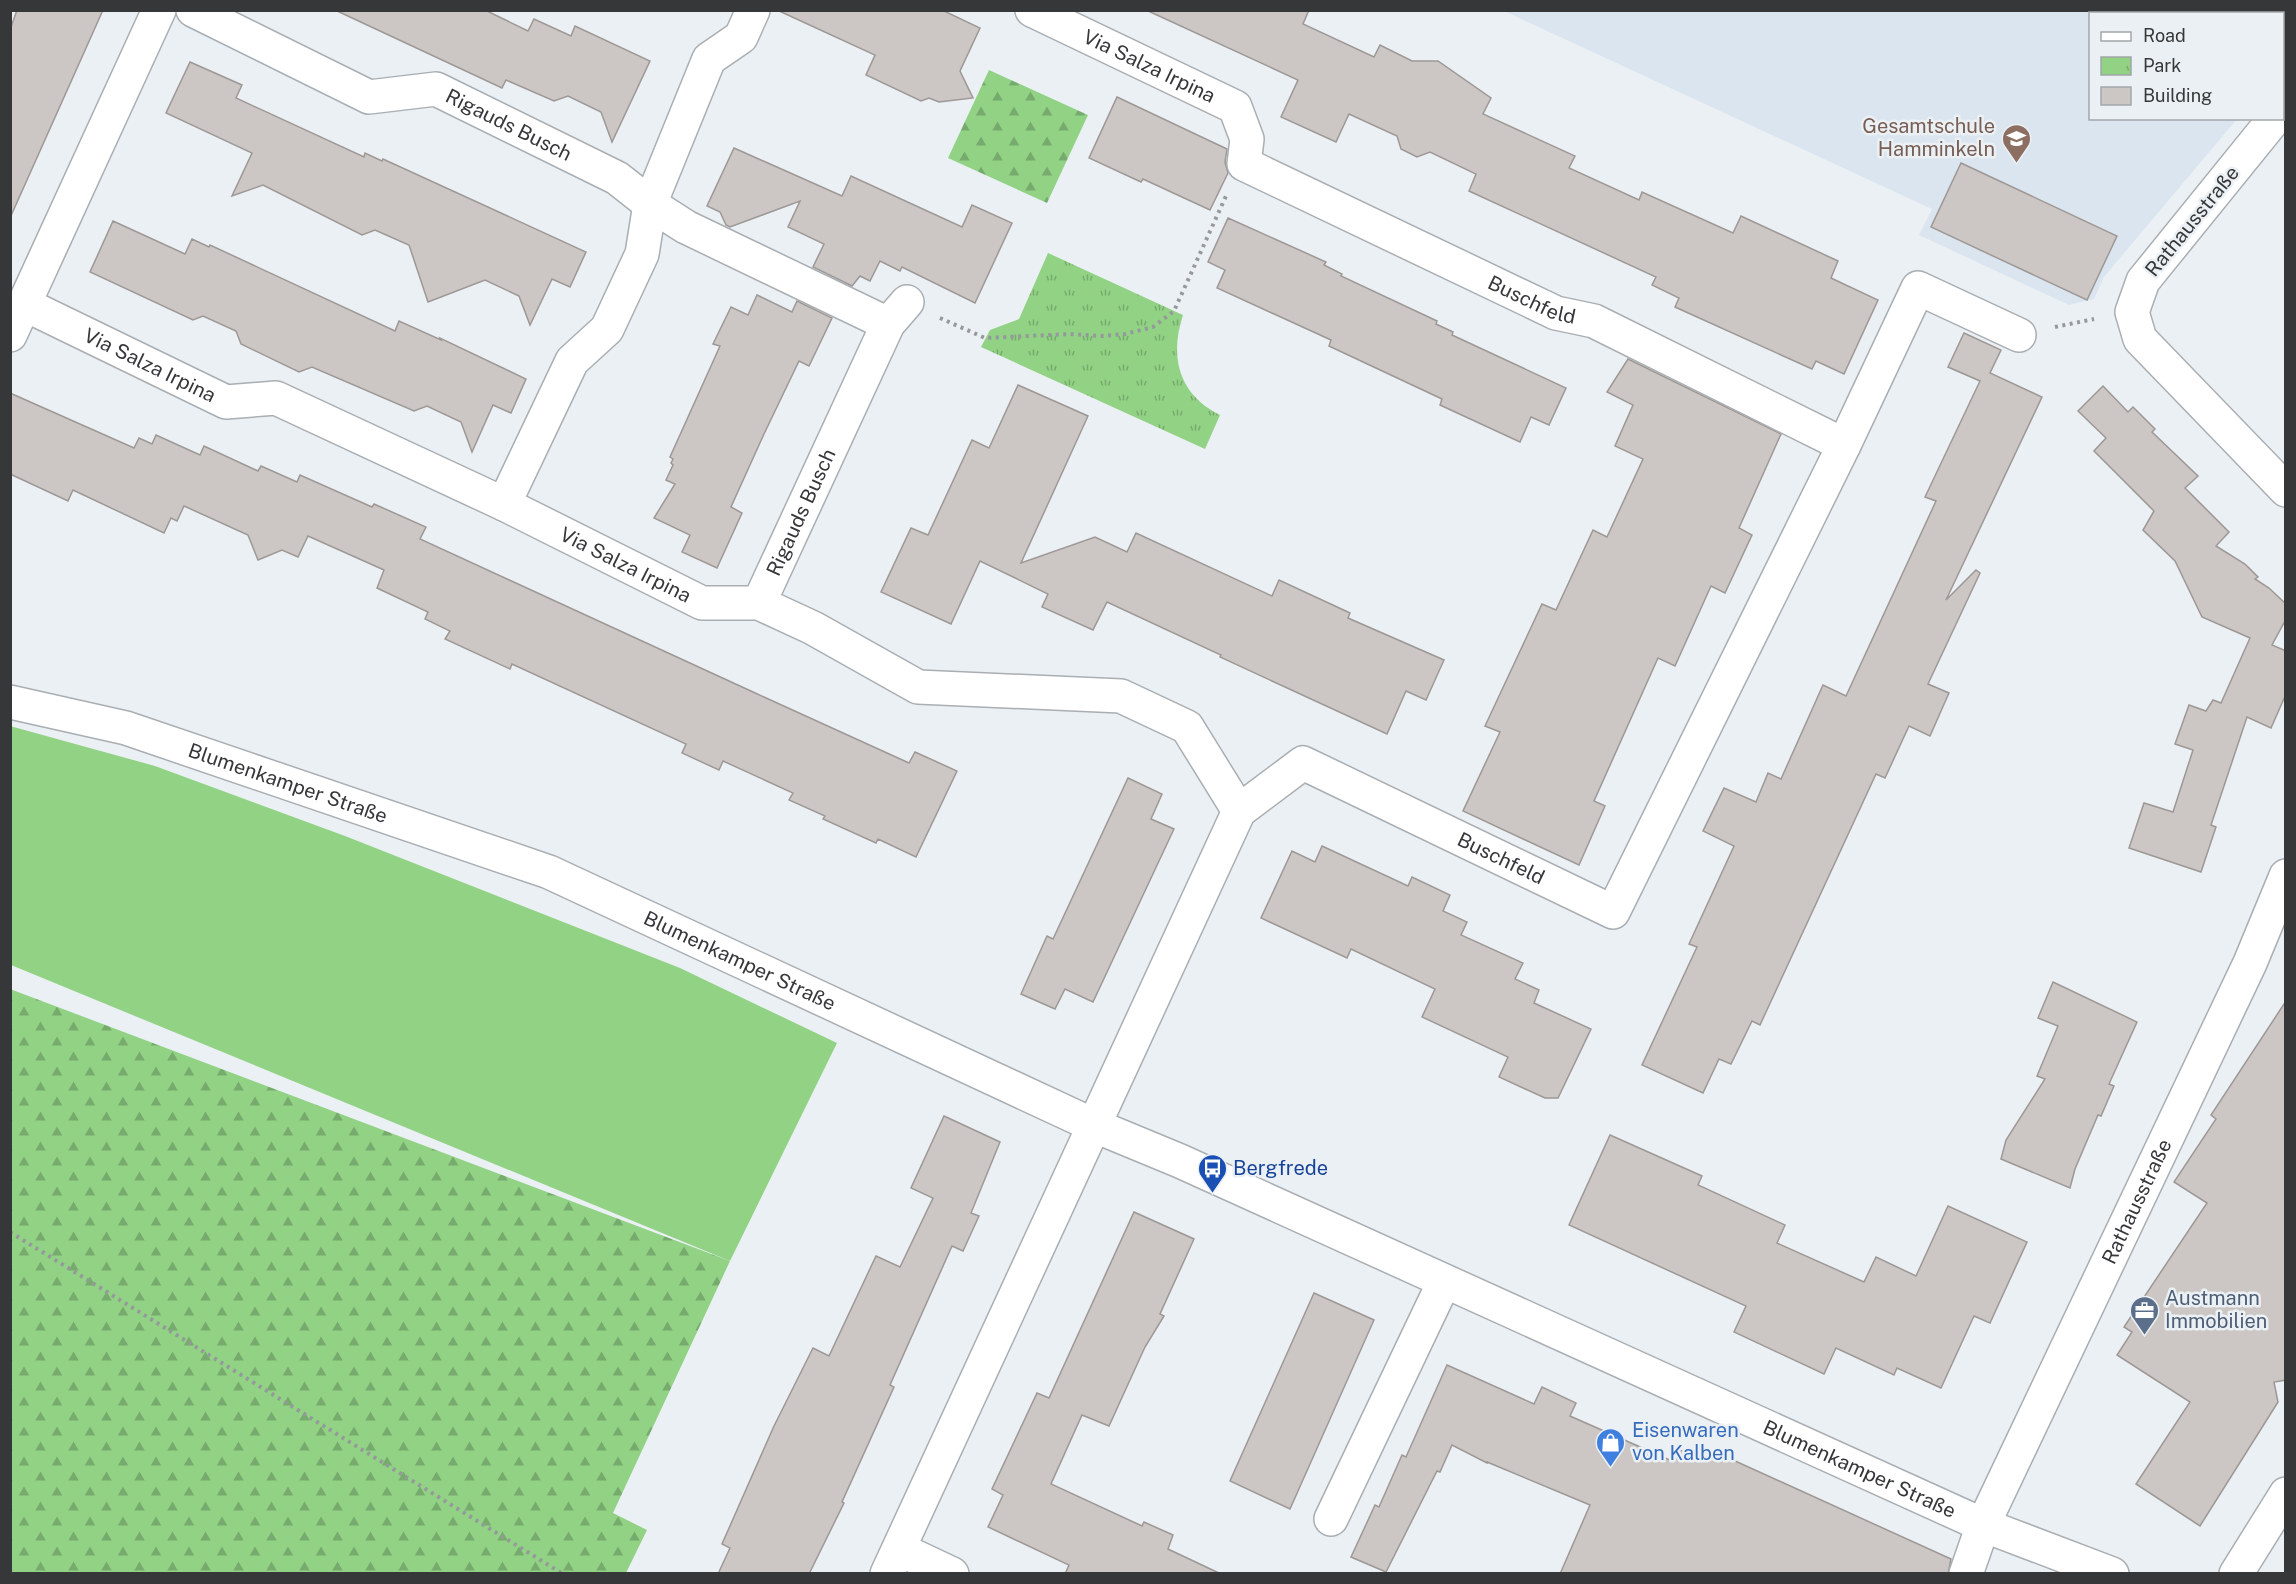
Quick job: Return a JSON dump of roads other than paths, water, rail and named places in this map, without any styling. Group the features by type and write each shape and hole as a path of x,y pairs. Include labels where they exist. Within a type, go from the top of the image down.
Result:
{"street":[{"path":"10,335 159,10"},
{"name":"Rigauds Busch","path":"193,10 369,96 436,89 617,178 650,204 686,227 897,313 759,603"},
{"path":"504,504 572,361 607,329 642,254 650,204 710,59 741,37 753,10"},
{"name":"Via Salza Irpina","path":"1032,10 1235,107 1245,152"},
{"name":"Rathausstraße","path":"2273,120 2143,281 2133,312 2140,339 2286,490"},
{"name":"Buschfeld","path":"1245,152 1556,313 1594,321 1844,444"},
{"name":"Buschfeld","path":"1093,1125 1239,811 1303,763 1613,912 1844,444 1918,288 2019,334"},
{"name":"Via Salza Irpina","path":"24,304 226,402 276,398 504,504 702,603 759,603 813,628 918,687 1121,696 1187,727 1239,811"},
{"name":"Blumenkamper Straße","path":"10,702 126,728 549,872 1093,1125 1180,1161 1983,1525 2112,1574"},
{"name":"Rathausstraße","path":"1966,1574 1983,1525 2250,963 2286,876"},
{"path":"952,1574 893,1561 1093,1125"},
{"path":"1331,1520 1444,1282"},
{"path":"2236,1574 2286,1494"}],"place":[{"name":"Gesamtschule Hamminkeln","path":"2016,164"},
{"name":"Bergfrede","path":"1212,1194"},
{"name":"Austmann Immobilien","path":"2144,1336"},
{"name":"Eisenwaren von Kalben","path":"1611,1468"}]}
